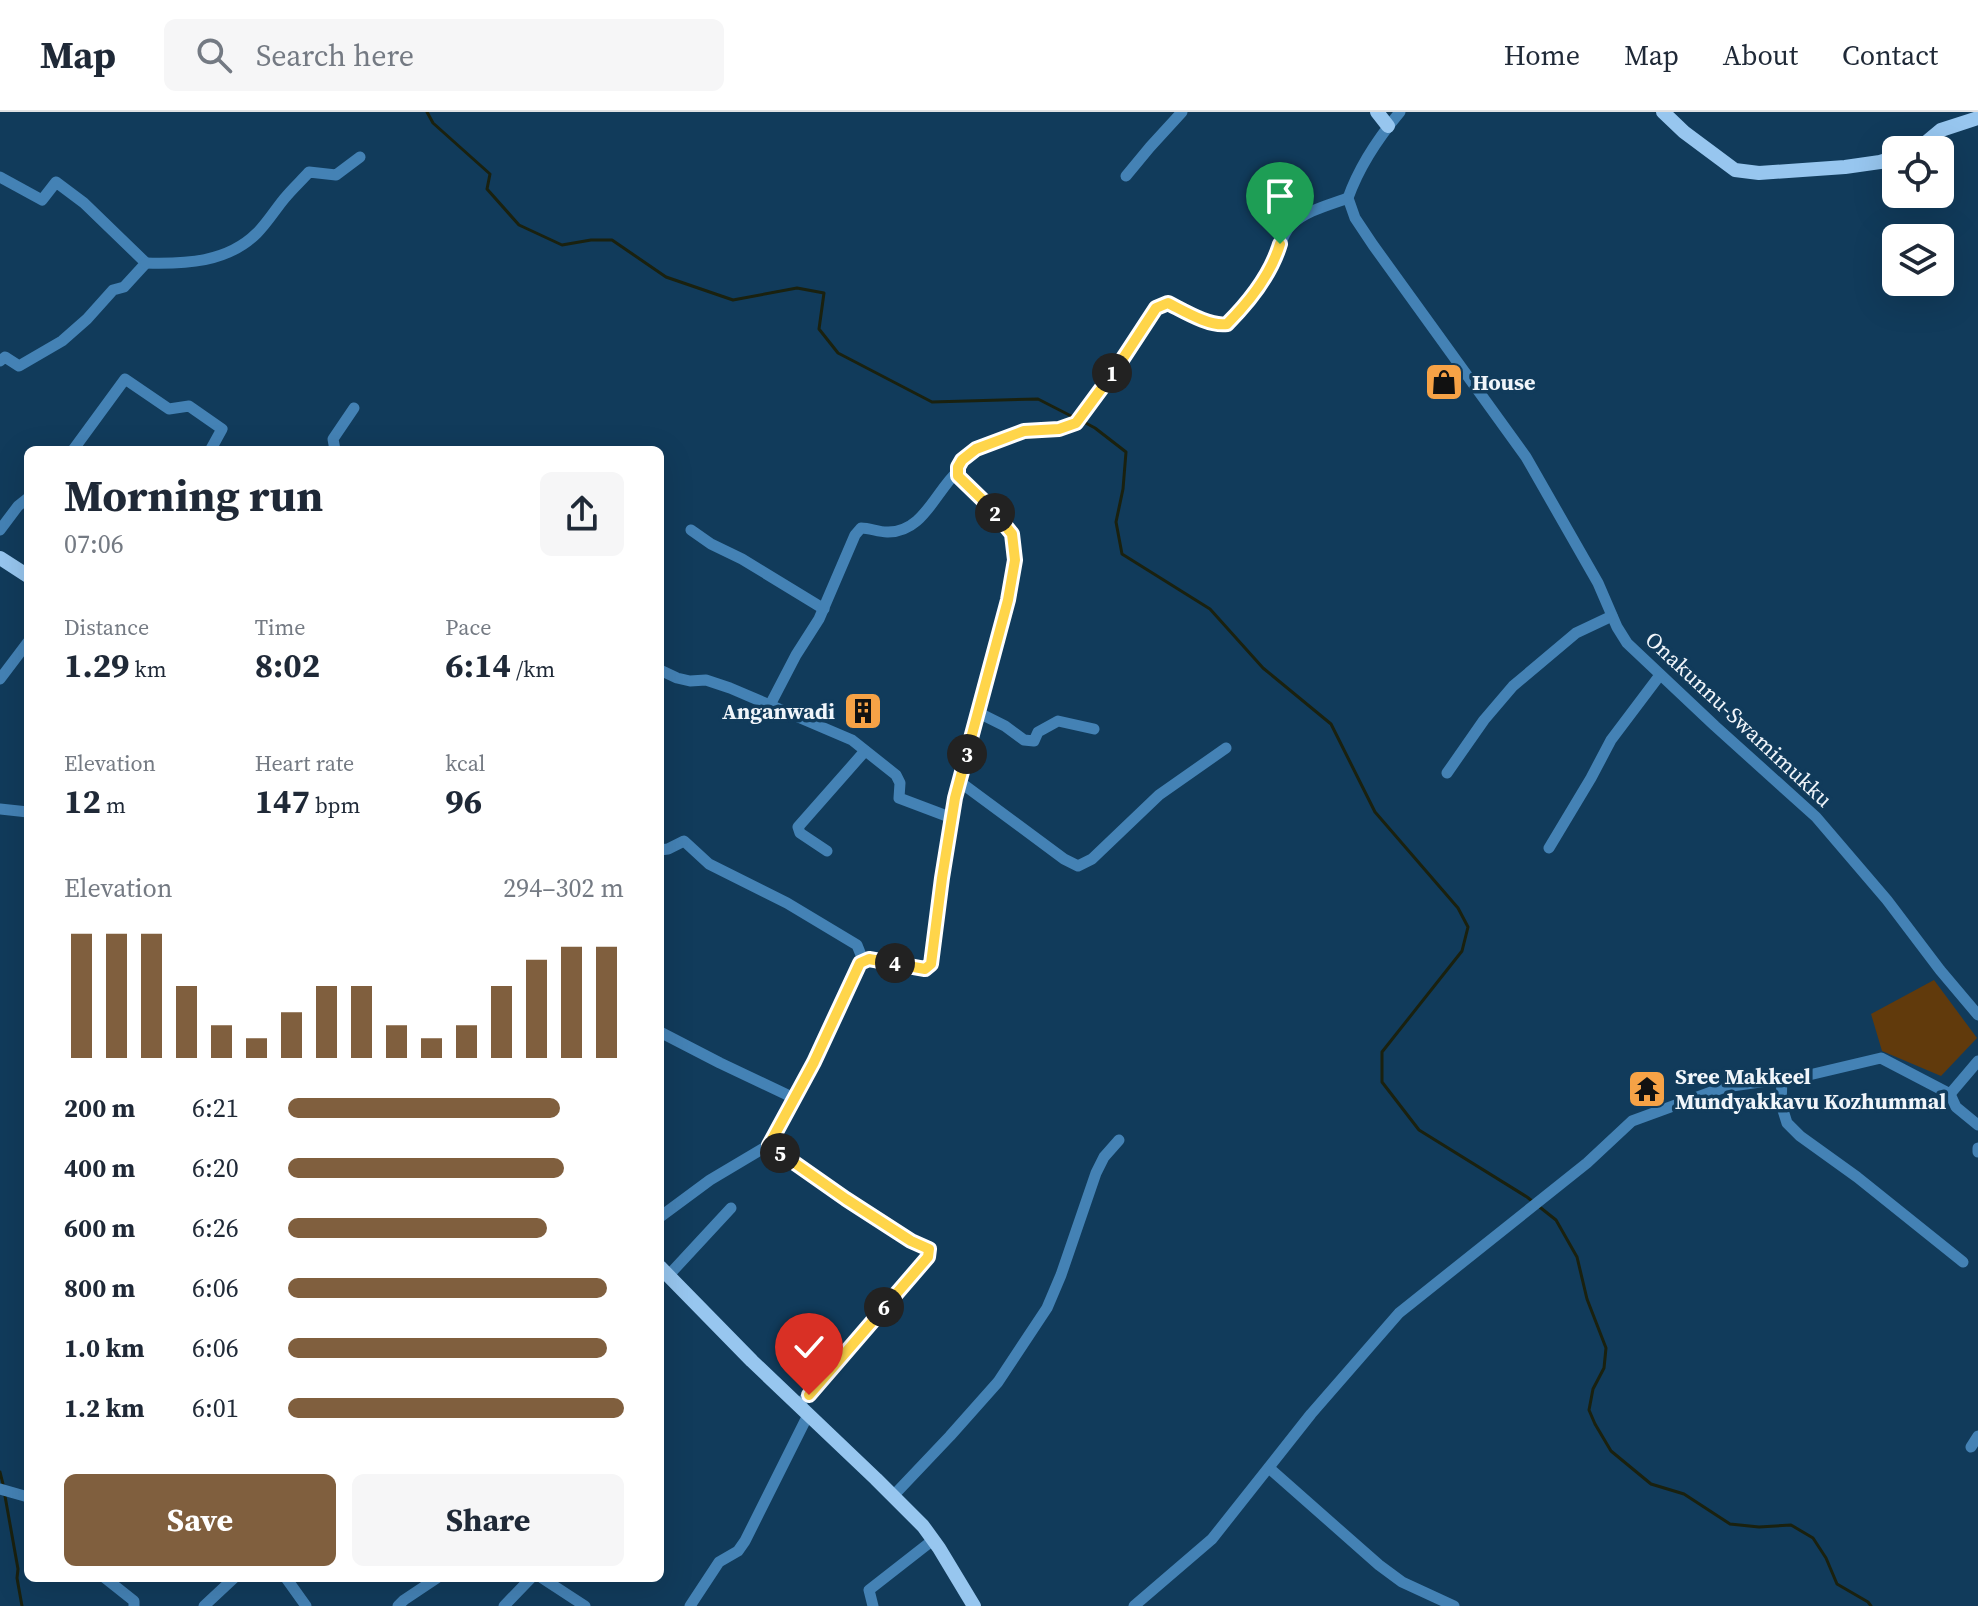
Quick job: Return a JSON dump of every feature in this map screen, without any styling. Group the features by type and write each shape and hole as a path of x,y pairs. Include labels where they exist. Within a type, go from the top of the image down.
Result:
{"main road":[{"path":"1377,112 1388,126"},
{"path":"1663,112 1684,132 1735,170 1759,173 1882,161"},
{"path":"1934,136 1941,130 1978,118"},
{"path":"0,558 24,573"},
{"path":"664,1271 923,1526 974,1606"}],"street":[{"path":"1126,176 1182,112"},
{"path":"770,705 824,609 855,535 861,528 885,532 912,526 958,471 962,460 976,449 1024,431 1059,429 1078,419 1156,308 1168,303 1213,324 1227,324 1265,277 1286,230 1316,210 1348,198 1353,183 1400,112"},
{"path":"0,177 42,200 56,182 84,203 146,263 180,264 212,259 234,250 256,234 309,172 336,175 360,157"},
{"name":"Onakunnu-Swamimukku","path":"1348,198 1355,218 1373,245 1526,457 1598,583 1627,643 1816,817 1978,1015"},
{"path":"0,361 5,357 19,366 62,341 113,290 124,287 146,263"},
{"path":"76,446 125,379 169,409 189,406 222,429 213,446"},
{"path":"334,446 333,439 354,408"},
{"path":"863,960 925,969 931,964 952,818 1008,600 1015,560 1012,534 991,508 966,486 958,471"},
{"path":"0,530 24,501"},
{"path":"691,530 824,609"},
{"path":"1447,773 1484,720 1513,686 1576,633 1612,616"},
{"path":"0,679 24,647"},
{"path":"664,672 690,681 706,680 719,684 852,740 896,775 900,783 899,798 952,818"},
{"path":"1549,848 1611,740 1660,675"},
{"path":"977,712 1024,740 1034,741 1038,732 1058,721 1094,729"},
{"path":"960,782 1064,859 1078,866 1092,859 1159,795 1226,748"},
{"path":"827,851 800,833 798,827 865,751"},
{"path":"0,809 24,812"},
{"path":"664,850 684,841 709,864 787,903 857,945 863,960"},
{"path":"664,1214 710,1180 769,1145 796,1099 863,960"},
{"path":"664,1034 796,1099"},
{"path":"1134,1606 1212,1539 1311,1414 1399,1313 1587,1163 1632,1121 1725,1087 1809,1075 1881,1058 1950,1094 1956,1107 1978,1125"},
{"path":"1950,1094 1978,1061"},
{"path":"1782,1079 1781,1104 1787,1123 1963,1262"},
{"path":"894,1495 998,1382 1047,1308 1096,1173 1104,1157 1119,1140"},
{"path":"690,1606 719,1562 738,1551 745,1541 804,1410 928,1257 929,1249 911,1241 846,1199 769,1145"},
{"path":"664,1271 731,1208"},
{"path":"1971,1447 1978,1436"},
{"path":"1269,1468 1379,1565 1402,1582 1454,1606"},
{"path":"0,1489 24,1496"},
{"path":"873,1606 869,1590 933,1540"},
{"path":"110,1582 134,1601 134,1606"},
{"path":"204,1606 230,1582"},
{"path":"289,1582 306,1606"},
{"path":"398,1606 431,1582"},
{"path":"504,1606 527,1582"},
{"path":"548,1582 585,1606"}],"shaded area":[{"path":"1934,980 1977,1038 1941,1076 1882,1051 1871,1014"}],"waterway":[{"path":"427,112 433,123 490,174 487,189 519,225 562,245 612,240 666,277 733,300 797,288 824,293 819,329 838,353 932,402 1038,399 1075,418"},
{"path":"1082,421 1126,452 1116,522 1122,554 1210,609 1263,668 1331,724 1375,812 1458,908 1468,927 1462,951 1382,1052 1382,1082 1419,1130 1527,1197 1556,1220 1577,1257 1587,1299 1606,1348 1604,1368 1593,1389 1589,1410 1611,1451 1651,1484 1684,1494 1730,1524 1759,1527 1791,1525 1813,1538 1837,1584 1871,1606"},
{"path":"0,1472 3,1484"},
{"path":"5,1496 22,1606"}],"place":[{"name":"House","path":"1444,382"},
{"name":"Anganwadi","path":"863,711"},
{"name":"Sree Makkeel Mundyakkavu Kozhummal","path":"1647,1089"}],"route":[{"path":"809,1395 928,1257 929,1249 911,1241 846,1199 769,1145 796,1099 860,963 869,959 925,969 931,964 955,798 1008,600 1015,560 1012,534 991,508 966,486 958,476 958,467 976,449 1024,431 1059,429 1076,423 1156,308 1168,303 1213,324 1227,324 1265,277 1280,244"}]}
